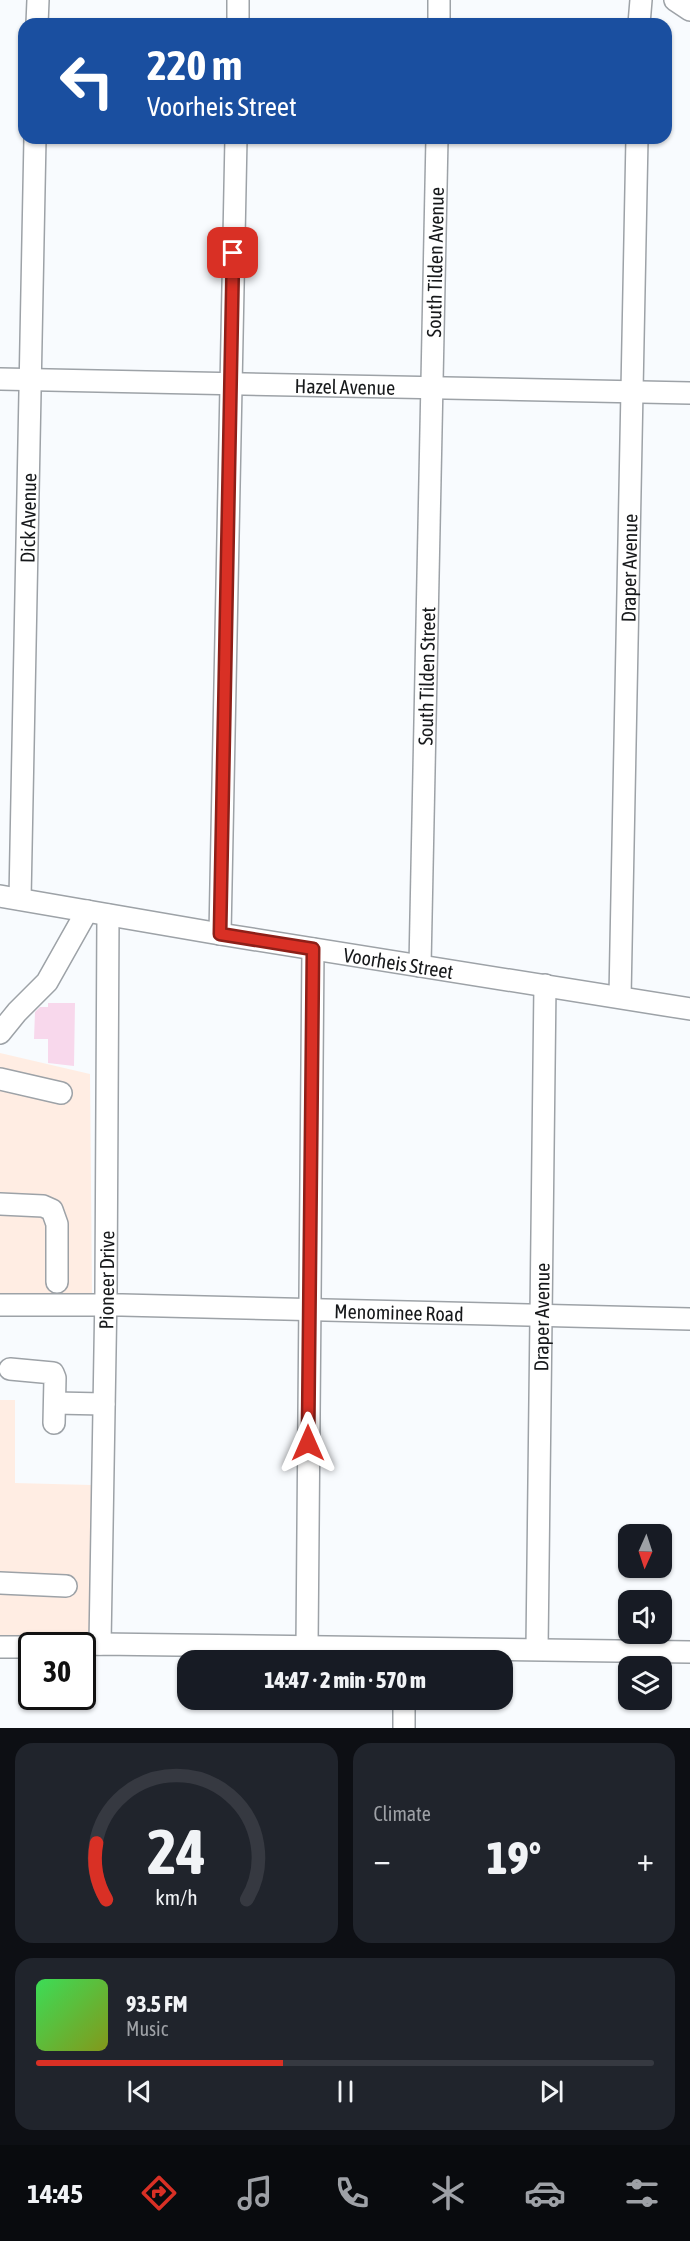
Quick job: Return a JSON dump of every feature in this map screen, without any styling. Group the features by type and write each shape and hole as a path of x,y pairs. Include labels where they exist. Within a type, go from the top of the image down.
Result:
{"street":[{"path":"37,18 38,0"},
{"path":"238,0 238,18"},
{"path":"439,0 439,18"},
{"path":"640,18 642,0"},
{"path":"675,0 690,10"},
{"name":"Dick Avenue","path":"10,898 30,380 35,144"},
{"path":"220,934 236,144"},
{"name":"South Tilden Avenue","path":"432,387 437,144"},
{"name":"Draper Avenue","path":"620,997 637,144"},
{"name":"Hazel Avenue","path":"0,379 690,393"},
{"name":"South Tilden Street","path":"420,966 432,387"},
{"name":"Voorheis Street","path":"10,898 690,1009"},
{"path":"0,1033 47,982 87,911"},
{"name":"Pioneer Drive","path":"100,1644 106,1306 108,915"},
{"path":"307,1646 313,949"},
{"name":"Draper Avenue","path":"537,1649 545,985"},
{"path":"0,1079 61,1093"},
{"path":"0,1204 43,1206 52,1209 57,1224 57,1282"},
{"name":"Menominee Road","path":"0,1305 690,1318"},
{"path":"10,1370 53,1373 55,1378 54,1413 104,1404"},
{"path":"0,1583 66,1586"},
{"path":"96,1644 307,1646 356,1650"},
{"path":"0,1647 18,1647"},
{"path":"510,1650 690,1652"},
{"path":"404,1710 404,1728"}],"shaded area":[{"path":"0,1053 90,1074 92,1295 0,1293"},
{"path":"0,1400 15,1400 15,1483 91,1485 92,1624 88,1632 18,1632 18,1638 0,1638"}],"building":[{"path":"48,1003 75,1003 74,1066 48,1063 48,1039 34,1039 35,1012 40,1007 48,1007"}],"route":[{"path":"233,253 220,934 313,949 308,1443"}]}
